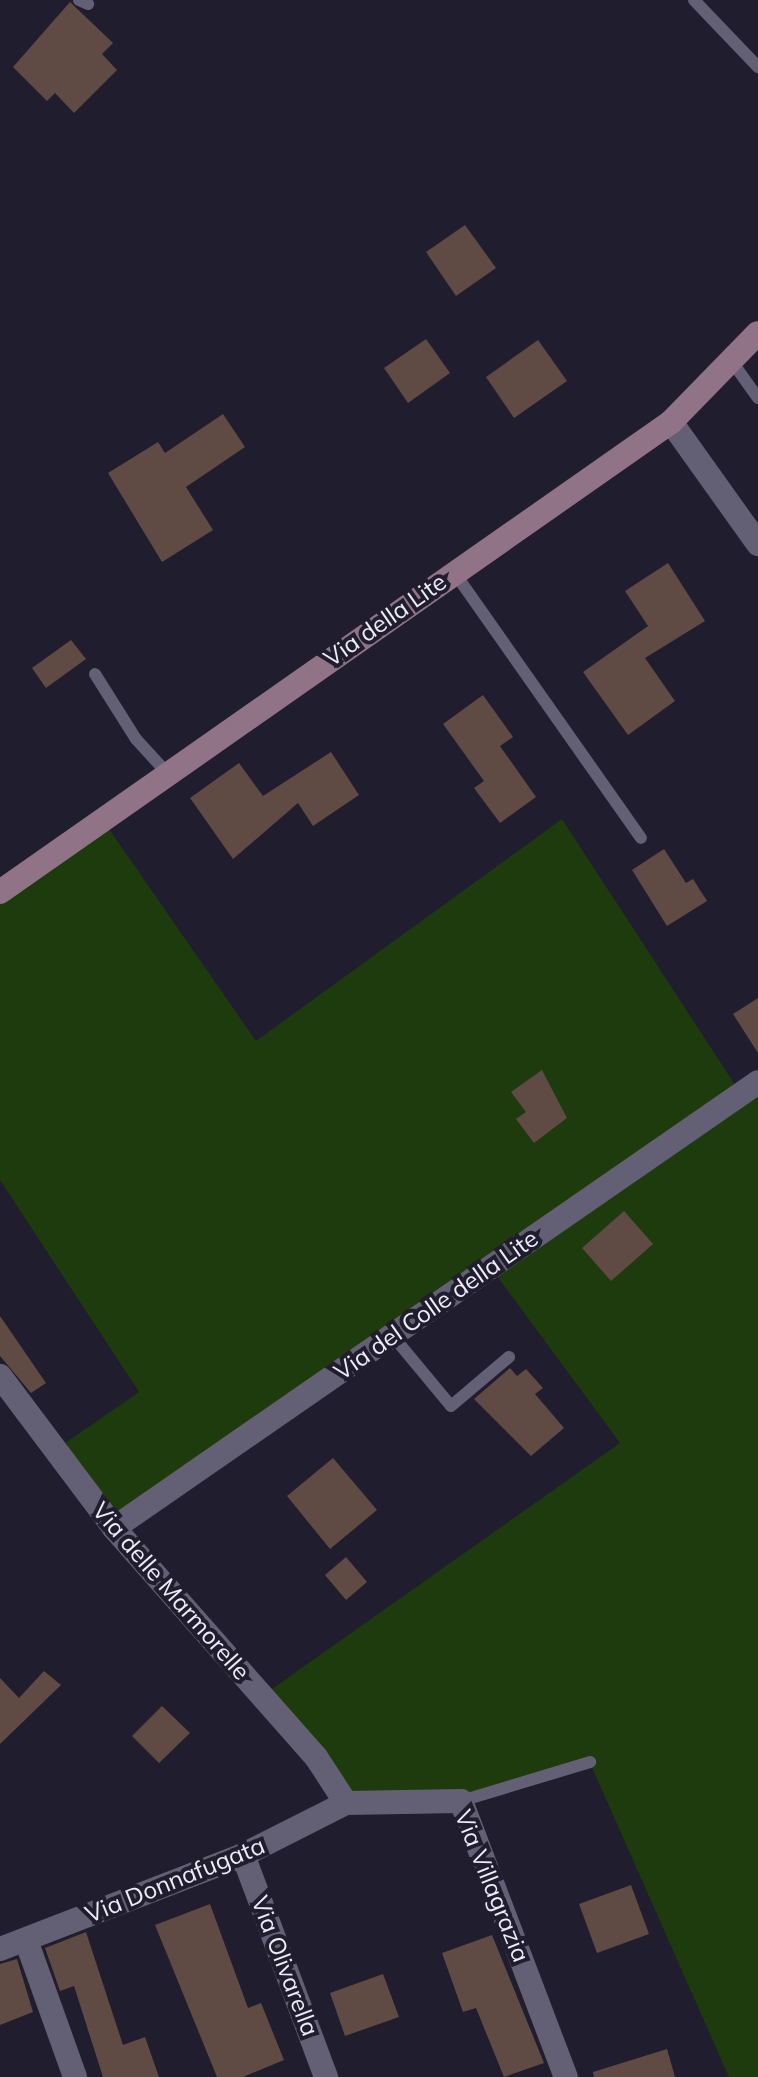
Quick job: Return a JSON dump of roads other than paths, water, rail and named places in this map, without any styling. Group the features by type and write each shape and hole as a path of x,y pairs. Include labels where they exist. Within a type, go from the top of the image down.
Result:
{"street":[{"name":"Via della Lite","path":"0,892 671,422 733,363 758,333"},
{"path":"671,422 758,544"},
{"name":"Via del Colle della Lite","path":"114,1528 758,1082"},
{"name":"Via delle Marmorelle","path":"0,1376 114,1528 316,1757 346,1803"},
{"name":"Via Villagrazia","path":"346,1803 461,1801 566,2077"},
{"name":"Via Donnafugata","path":"0,1949 243,1855 346,1803"},
{"name":"Via Olivarella","path":"243,1855 326,2077"},
{"path":"26,1940 75,2077"}],"lane":[{"path":"694,0 758,67"},
{"path":"733,363 758,398"},
{"path":"454,572 641,838"},
{"path":"95,674 136,739 167,773"},
{"path":"392,1335 451,1406 509,1357"},
{"path":"461,1801 590,1762"}]}
